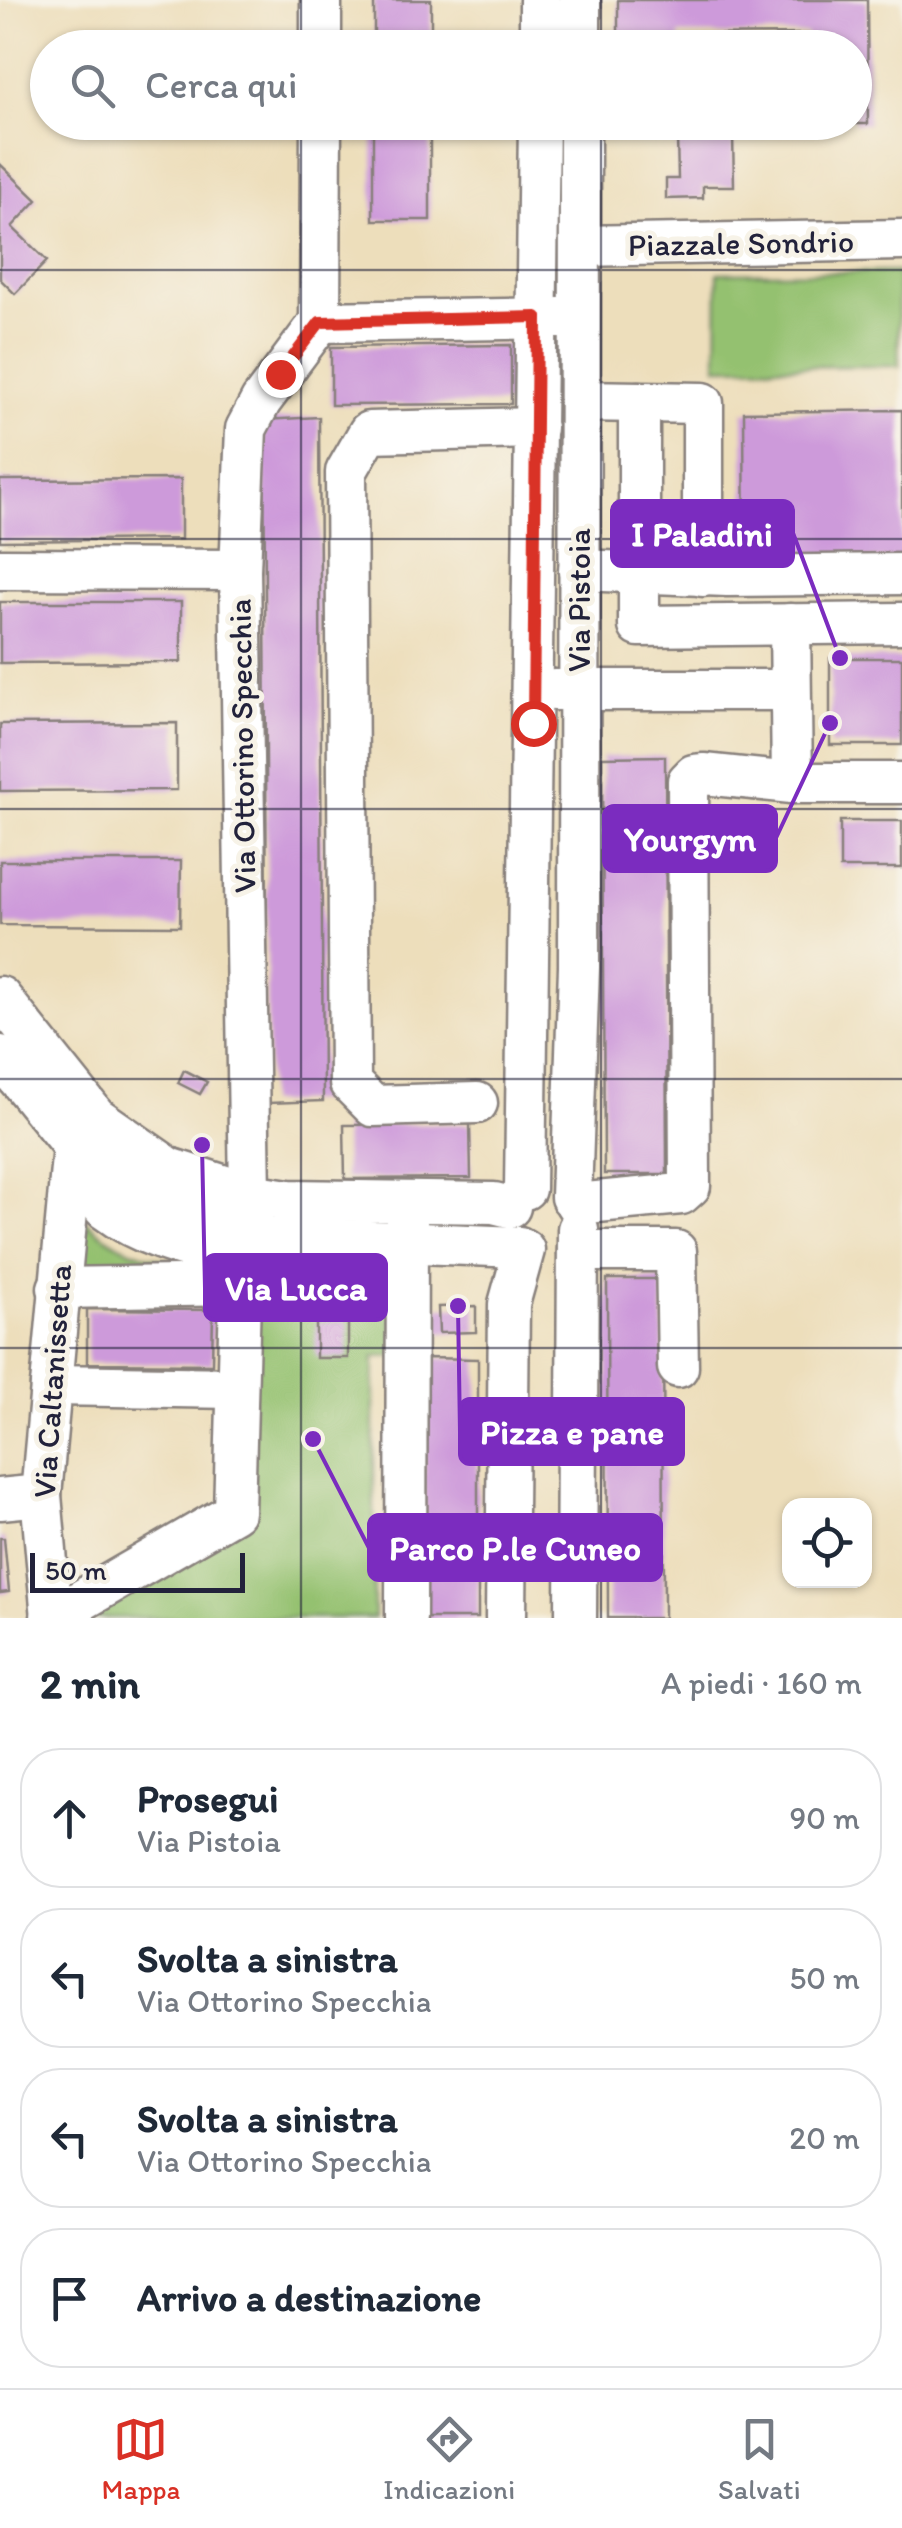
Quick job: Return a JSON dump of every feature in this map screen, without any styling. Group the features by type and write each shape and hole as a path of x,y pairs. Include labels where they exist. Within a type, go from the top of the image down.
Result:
{"street":[{"path":"321,0 321,30"},
{"path":"540,0 540,30"},
{"path":"580,0 580,30"},
{"path":"320,140 320,322 580,318"},
{"name":"Via Pistoia","path":"518,1198 534,689 539,140"},
{"name":"Via Pistoia","path":"576,1618 580,140"},
{"name":"Piazzale Sondrio","path":"580,246 902,240"},
{"name":"Via Ottorino Specchia","path":"250,1194 240,570 246,428 261,401 320,322"},
{"path":"580,401 704,403 703,576"},
{"path":"639,402 638,626 902,623"},
{"path":"477,1103 374,1106 350,1083 346,472 369,432 536,428"},
{"path":"0,568 240,570"},
{"path":"579,570 703,576 902,574"},
{"path":"790,624 792,784"},
{"path":"534,689 790,690"},
{"path":"576,1220 680,1194 690,1186 688,782 694,775 704,774 792,784 902,783"},
{"path":"0,997 84,1131 103,1208 155,1237 241,1272"},
{"path":"0,1056 84,1131 153,1201 269,1236 406,1239 522,1248 540,1256 557,1253 571,1244 576,1220 558,1187 541,1184 518,1198 494,1203 406,1239 327,1274 241,1272 58,1288"},
{"path":"84,1131 169,1168 250,1194 289,1200 406,1239"},
{"name":"Via Caltanissetta","path":"50,1618 41,1495 58,1288 84,1131"},
{"path":"518,1198 508,1221 511,1235 522,1248"},
{"path":"576,1220 676,1251 678,1367"},
{"path":"406,1239 406,1618"},
{"path":"506,1618 509,1304 522,1248"},
{"path":"50,1618 234,1512 241,1272"},
{"path":"51,1385 235,1388"},
{"path":"0,1499 41,1495"}],"green space":[{"path":"898,272 899,366 717,367 718,273"},
{"path":"86,1221 134,1251 224,1267 79,1273"},
{"path":"263,1284 391,1290 394,1356 374,1357 374,1618 88,1618 251,1522 252,1294"}],"building":[{"path":"374,0 431,0 431,30 374,30"},
{"path":"618,0 867,0 867,30 618,30"},
{"path":"373,140 430,140 430,220 373,220"},
{"path":"677,140 733,140 734,186 703,186 703,198 666,199 666,179 678,179"},
{"path":"0,164 37,200 12,227 47,261 15,294 0,279"},
{"path":"511,345 511,404 331,405 331,347"},
{"path":"902,410 902,559 745,561 744,412"},
{"path":"319,417 323,1101 268,1103 264,420"},
{"path":"181,479 181,539 0,541 0,480"},
{"path":"0,602 181,602 181,662 0,663"},
{"path":"830,658 902,658 902,745 830,745"},
{"path":"177,723 177,790 0,791 0,724"},
{"path":"665,756 667,1174 604,1174 602,757"},
{"path":"840,821 902,821 902,868 840,868"},
{"path":"0,861 181,861 180,926 0,925"},
{"path":"184,1070 207,1082 200,1094 178,1083"},
{"path":"470,1124 471,1178 345,1179 344,1125"},
{"path":"607,1279 663,1279 664,1618 608,1618"},
{"path":"476,1306 476,1332 439,1333 438,1307"},
{"path":"87,1309 213,1310 212,1364 87,1363"},
{"path":"316,1322 348,1322 348,1358 316,1358"},
{"path":"424,1358 478,1359 478,1618 425,1618"},
{"path":"0,1538 4,1538 9,1592 0,1593"}],"place":[{"name":"I Paladini","path":"840,658"},
{"name":"Yourgym","path":"830,723"},
{"name":"Via Lucca","path":"202,1145"},
{"name":"Pizza e pane","path":"458,1306"},
{"name":"Parco P.le Cuneo","path":"313,1439"}],"route":[{"path":"280,374 320,322 537,317 533,723"}]}
